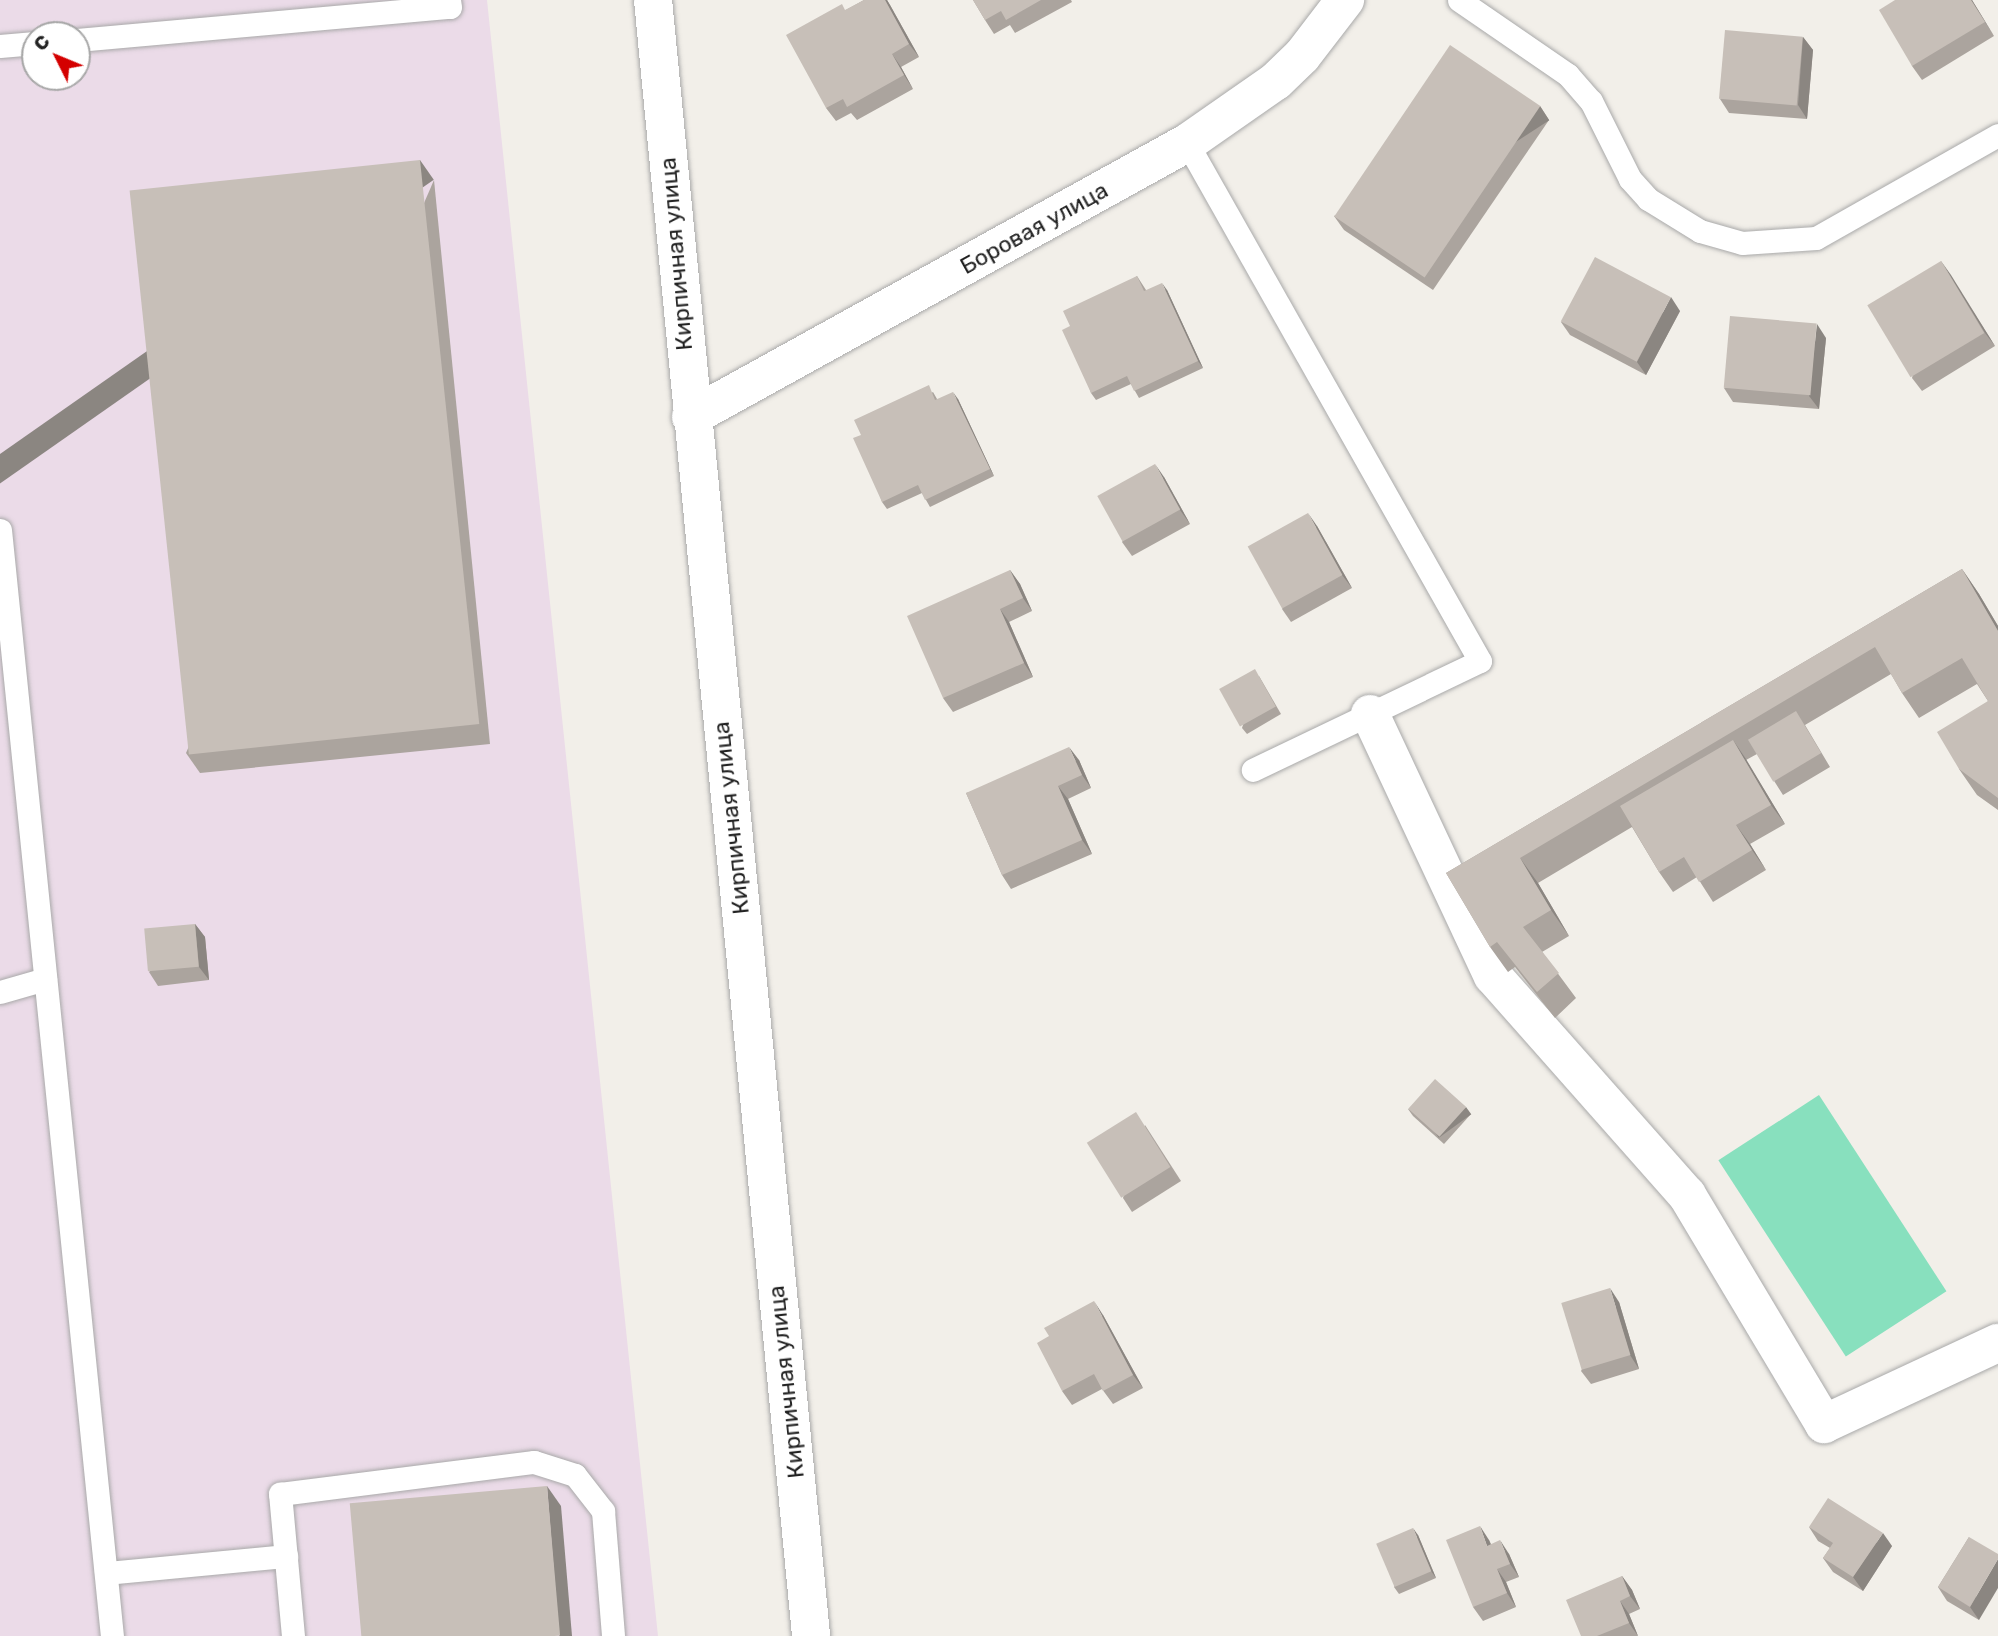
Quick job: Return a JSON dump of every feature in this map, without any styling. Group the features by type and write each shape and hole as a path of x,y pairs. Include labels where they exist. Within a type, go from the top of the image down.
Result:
{"street":[{"name":"Кирпичная улица","path":"653,0 691,417 811,1636"},
{"name":"Боровая улица","path":"691,417 1187,144 1276,81 1302,56 1345,0"},
{"path":"1370,714 1493,976 1687,1195 1824,1424 1998,1343"}],"lane":[{"path":"91,39 450,8 449,0"},
{"path":"1459,0 1568,75 1591,101 1630,179 1648,199 1700,231 1742,243 1816,238 1998,135"},
{"path":"0,47 21,45"},
{"path":"1187,144 1480,661 1253,770"},
{"path":"0,530 112,1636"},
{"path":"0,992 45,979"},
{"path":"293,1636 280,1494 534,1462 575,1475 603,1511 614,1636"},
{"path":"106,1573 286,1556"}],"shaded area":[{"path":"0,0 487,0 658,1636 0,1636"}],"green space":[{"path":"1819,1095 1946,1291 1846,1357 1718,1160"}],"building":[{"path":"864,0 885,0 909,44 892,54 904,75 847,107 843,99 826,108 786,35 842,4 845,10"},
{"path":"973,0 1041,0 1006,20 1001,11 985,20"},
{"path":"1895,0 1971,0 1985,22 1912,66 1879,10"},
{"path":"1725,30 1803,37 1797,106 1719,99"},
{"path":"1450,45 1540,106 1425,278 1334,217"},
{"path":"420,160 479,724 189,754 130,191"},
{"path":"1595,257 1671,297 1637,362 1561,321"},
{"path":"1941,261 1984,333 1911,377 1867,305"},
{"path":"1137,276 1144,291 1162,283 1198,361 1134,391 1127,376 1091,393 1062,330 1070,326 1063,311"},
{"path":"1730,316 1817,324 1810,395 1724,388"},
{"path":"929,385 935,400 953,392 990,469 925,500 918,485 882,502 853,438 861,435 854,420"},
{"path":"1155,464 1180,509 1122,541 1097,496"},
{"path":"1308,513 1342,575 1282,609 1248,546"},
{"path":"1962,569 1998,631 1998,798 1959,769 1937,732 1988,701 1962,658 1902,693 1875,647 1520,858 1551,910 1523,927 1559,973 1537,992 1497,942 1490,947 1446,873"},
{"path":"1010,570 1023,598 1000,609 1024,663 943,698 907,616"},
{"path":"1255,669 1276,707 1240,726 1219,689"},
{"path":"1796,711 1821,753 1773,782 1748,740"},
{"path":"1733,740 1771,805 1736,825 1752,850 1699,882 1684,857 1659,872 1620,806"},
{"path":"1069,747 1082,775 1058,786 1082,840 1002,875 966,793"},
{"path":"195,924 199,967 148,971 144,928"},
{"path":"1435,1079 1466,1107 1439,1137 1408,1109"},
{"path":"1136,1112 1170,1167 1121,1198 1087,1143"},
{"path":"1610,1288 1630,1355 1582,1370 1561,1303"},
{"path":"1094,1301 1133,1375 1103,1391 1094,1374 1062,1391 1037,1343 1049,1336 1044,1328"},
{"path":"547,1486 560,1635 361,1636 350,1503"},
{"path":"1828,1498 1883,1533 1853,1577 1823,1558 1833,1543 1809,1527"},
{"path":"1480,1526 1487,1546 1500,1540 1510,1564 1497,1569 1507,1593 1473,1607 1446,1540"},
{"path":"1413,1528 1431,1571 1395,1587 1376,1544"},
{"path":"1969,1537 1998,1554 1998,1559 1970,1607 1938,1587"},
{"path":"1622,1576 1630,1596 1620,1601 1629,1623 1597,1636 1581,1636 1566,1600"}]}
